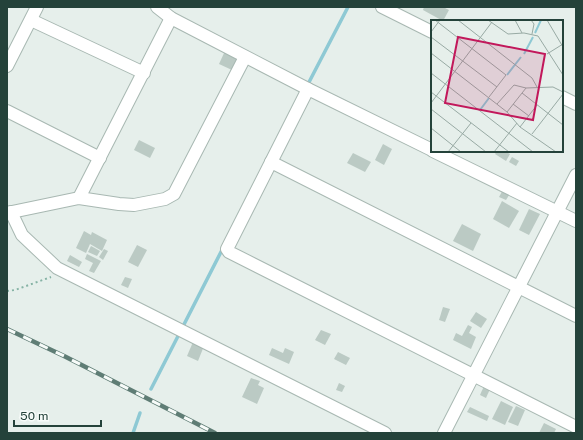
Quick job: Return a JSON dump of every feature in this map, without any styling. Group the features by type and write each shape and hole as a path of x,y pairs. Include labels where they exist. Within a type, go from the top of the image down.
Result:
{"street":[{"path":"7,66 37,7"},
{"path":"158,7 171,18 308,89 431,150"},
{"path":"382,7 431,32"},
{"path":"79,198 171,18"},
{"path":"31,20 144,73"},
{"path":"246,57 174,194 165,199 134,205 79,198 9,212 22,235 57,268 385,433"},
{"path":"308,89 227,250 576,427"},
{"path":"563,98 576,104"},
{"path":"7,111 100,158"},
{"path":"435,152 576,221"},
{"path":"271,162 576,316"},
{"path":"444,433 576,175"}],"path":[{"path":"7,291 15,290 65,272"}],"building":[{"path":"424,7 443,7 449,10 444,20 441,20 423,10"},
{"path":"225,51 238,57 232,70 219,64"},
{"path":"139,140 155,148 150,158 134,150"},
{"path":"383,144 392,149 384,165 375,160"},
{"path":"496,152 506,152 510,154 506,161 495,154"},
{"path":"353,153 371,162 365,172 347,163"},
{"path":"512,157 519,161 516,166 509,162"},
{"path":"504,188 511,192 506,200 499,197"},
{"path":"502,201 519,211 509,228 493,219"},
{"path":"529,209 540,214 529,235 519,230"},
{"path":"462,224 481,234 473,251 453,241"},
{"path":"84,231 91,235 92,232 107,240 102,251 90,244 86,253 76,248"},
{"path":"137,245 147,250 138,267 128,262"},
{"path":"91,246 100,251 97,256 88,252"},
{"path":"104,249 108,251 103,260 99,257"},
{"path":"87,254 101,261 94,273 89,271 93,263 85,259"},
{"path":"70,255 82,262 79,267 67,261"},
{"path":"125,277 132,279 128,288 121,285"},
{"path":"443,307 450,309 445,322 439,320"},
{"path":"476,312 487,319 481,328 470,321"},
{"path":"468,325 472,327 469,333 476,337 471,349 453,340 456,333 462,336"},
{"path":"321,330 331,334 325,345 315,340"},
{"path":"193,342 204,346 198,361 187,356"},
{"path":"272,348 283,353 285,348 294,352 289,364 269,355"},
{"path":"338,352 350,358 346,365 334,359"},
{"path":"251,378 260,381 258,385 264,388 257,404 242,397"},
{"path":"339,383 345,386 342,392 336,390"},
{"path":"484,386 490,389 486,398 480,395"},
{"path":"501,401 513,407 505,425 492,419"},
{"path":"516,406 525,410 518,426 508,422"},
{"path":"470,407 489,416 487,421 467,412"},
{"path":"544,423 556,429 554,433 539,433"}],"waterway":[{"path":"307,86 348,7"},
{"path":"151,389 223,248"},
{"path":"133,433 140,413"}],"railway":[{"path":"7,329 64,356 215,433"}]}
